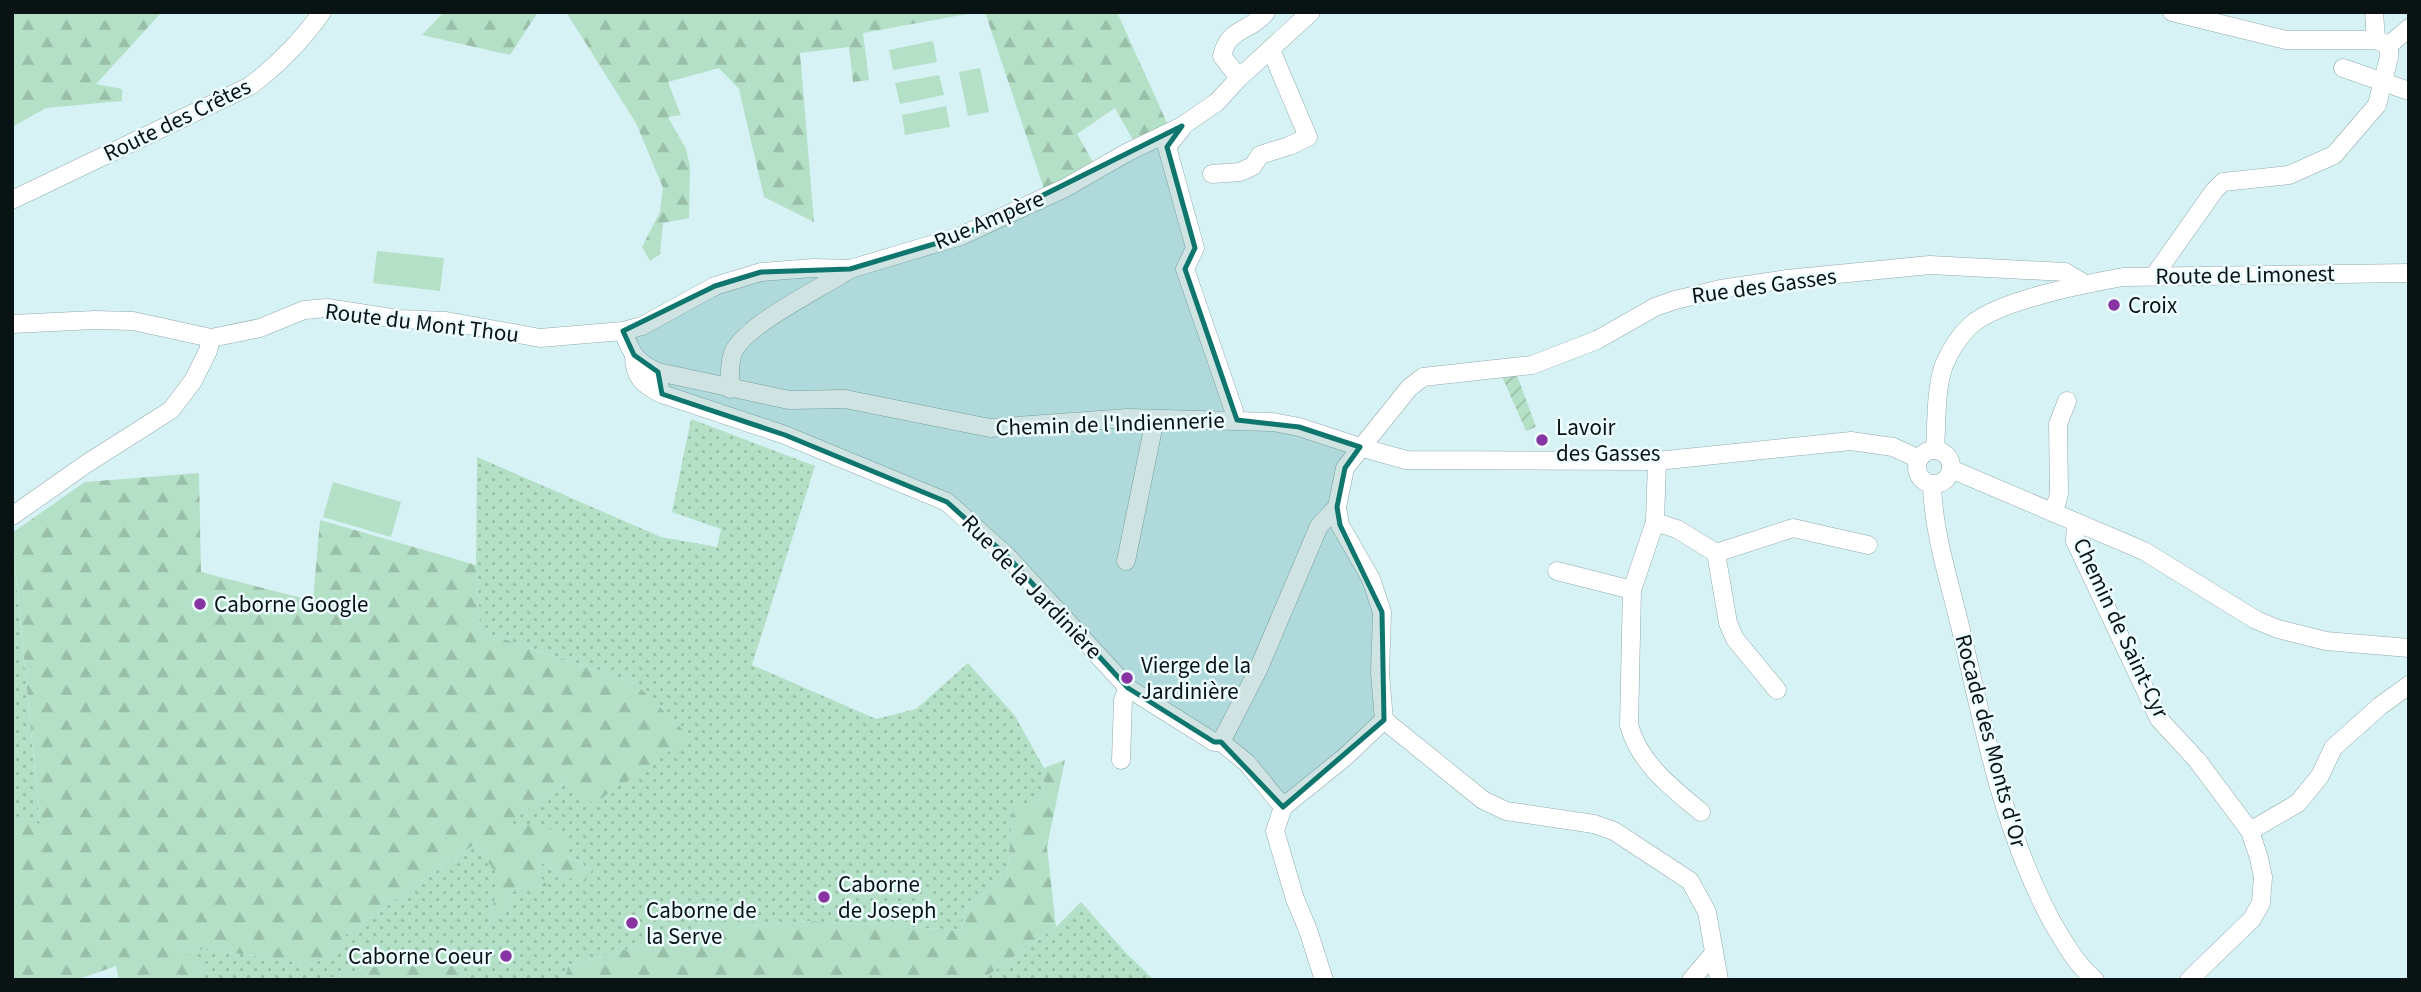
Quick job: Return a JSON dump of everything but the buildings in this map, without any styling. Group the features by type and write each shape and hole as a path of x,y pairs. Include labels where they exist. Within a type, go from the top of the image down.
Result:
{"street":[{"name":"Route des Crêtes","path":"12,200 250,86 278,65 305,36 322,12"},
{"path":"1239,78 1222,56 1225,44 1233,34 1266,12"},
{"name":"Rue Ampère","path":"624,331 642,326 715,285 761,272 813,268 850,269 961,236 1065,188 1182,125 1217,102 1239,78 1311,12"},
{"path":"2172,12 2286,40 2383,43 2409,28"},
{"path":"2154,276 2223,182 2289,175 2334,155 2371,114 2384,84 2389,57 2374,12"},
{"path":"1212,174 1240,172 1253,166 1261,155 1308,137 1272,50"},
{"path":"2343,68 2409,91"},
{"path":"1182,125 1182,129 1167,147 1195,248 1185,269 1234,411 1233,420"},
{"name":"Rue des Gasses","path":"1360,447 1409,388 1423,377 1532,365 1597,340 1656,307 1721,289 1787,278 1930,265 2065,272 2085,284"},
{"path":"624,331 634,355 643,366 730,389 732,354 740,340 761,323 850,269"},
{"name":"Route de Limonest","path":"1927,454 1944,366 1953,346 1971,325 1989,312 2010,304 2123,277 2409,273"},
{"name":"Route du Mont Thou","path":"12,324 133,321 211,338 260,328 304,310 327,309 398,320 446,321 540,338 624,331"},
{"path":"12,516 86,464 171,410 193,381 208,351 211,338"},
{"name":"Rue de la Jardinière","path":"634,355 634,369 638,379 649,388 785,435 947,502 1007,556 1128,688 1214,742 1221,742 1247,763 1283,807"},
{"path":"658,372 658,384 662,394"},
{"name":"Chemin de l'Indiennerie","path":"730,389 789,400 845,399 990,428 1081,420 1273,422 1299,427 1406,460 1657,461 1851,441 1927,454"},
{"path":"2053,513 2059,493 2058,424 2067,401"},
{"path":"1126,561 1155,419"},
{"path":"1360,447 1345,468 1337,507 1340,525 1371,579 1382,612 1380,673 1384,720 1483,800 1506,811 1594,824 1614,831 1690,881 1707,912 1719,980"},
{"path":"1940,451 1949,458 1951,469 1947,479 1932,484 1919,474 1927,454 1940,451"},
{"path":"1657,461 1654,522 1632,590 1629,725 1633,741 1659,777 1701,812"},
{"path":"1951,469 2144,551 2256,620 2278,629 2326,641 2409,649"},
{"name":"Rocade des Monts d'Or","path":"1932,484 1937,526 2011,830 2024,866 2067,950 2095,980"},
{"path":"1221,742 1258,670 1319,526 1337,507"},
{"path":"1654,522 1677,530 1716,553 1793,527 1868,545"},
{"name":"Chemin de Saint-Cyr","path":"2076,522 2076,541 2159,719 2197,760 2250,831"},
{"path":"1716,553 1728,624 1735,639 1777,690"},
{"path":"1557,571 1632,590"},
{"path":"1121,760 1123,700 1128,688"},
{"path":"2189,980 2252,919 2261,903 2263,877 2250,831 2298,803 2320,776 2333,748 2380,706 2406,694"},
{"path":"1324,980 1295,899 1275,831 1283,807 1345,757 1384,720"},
{"path":"1691,980 1714,953"}],"highlighted area":[{"path":"1182,126 1167,147 1195,248 1185,269 1237,420 1299,427 1360,447 1345,468 1337,507 1340,525 1382,612 1384,720 1283,807 1221,742 1214,742 1128,688 1007,556 947,502 785,435 662,394 658,372 634,355 623,331 715,286 761,272 850,269 961,236"}],"green space":[{"path":"12,12 162,12 96,84 122,89 122,101 46,108 12,127"},
{"path":"444,12 538,12 510,55 422,35"},
{"path":"566,12 978,12 863,33 869,80 853,82 849,47 800,53 814,222 764,197 739,89 719,68 668,82 681,115 668,117 686,149 690,166 689,218 663,223 660,254 650,261 642,247 660,212 663,188 636,123"},
{"path":"985,12 1117,12 1167,123 1134,142 1115,108 1077,134 1094,164 1044,189"},
{"path":"933,41 937,62 893,70 889,50"},
{"path":"980,68 989,112 968,116 959,72"},
{"path":"939,75 944,95 900,104 895,83"},
{"path":"946,106 950,127 905,135 902,115"},
{"path":"377,251 444,258 440,291 373,283"},
{"path":"1515,370 1536,427 1526,431 1500,372"},
{"path":"691,419 815,466 752,665 876,719 916,709 968,663 1015,716 1044,768 1043,798 1013,809 1007,876 967,906 960,930 809,921 705,926 568,966 565,980 463,980 457,947 321,980 198,980 203,967 181,952 207,949 310,964 334,954 344,936 475,844 500,877 489,923 505,913 512,889 546,886 536,870 543,863 568,878 592,870 507,824 568,781 635,683 480,631 476,565 477,457 661,537 717,547 721,529 672,512"},
{"path":"199,473 201,572 313,601 320,520 476,565 480,631 635,683 690,737 593,804 568,781 508,824 522,829 535,820 571,842 567,856 592,870 585,882 568,878 543,863 536,870 547,886 512,889 505,913 489,924 499,877 475,844 344,936 334,954 310,964 207,949 182,952 203,967 198,980 119,980 116,966 76,980 12,980 12,815 40,824 12,533 85,482"},
{"path":"333,482 401,502 391,537 323,517"},
{"path":"12,536 40,825 12,815"},
{"path":"1065,760 1047,847 1056,927 981,980 565,980 568,966 705,926 809,921 960,930 967,906 1007,876 1013,808 1043,798 1044,768"},
{"path":"1081,902 1154,980 981,980 1056,927"},
{"path":"457,947 463,980 321,980"}],"place":[{"name":"Croix","path":"2114,305"},
{"name":"Lavoir des Gasses","path":"1542,440"},
{"name":"Caborne Google","path":"200,604"},
{"name":"Vierge de la Jardinière","path":"1127,678"},
{"name":"Caborne de Joseph","path":"824,897"},
{"name":"Caborne de la Serve","path":"632,923"},
{"name":"Caborne Coeur","path":"506,956"}]}
